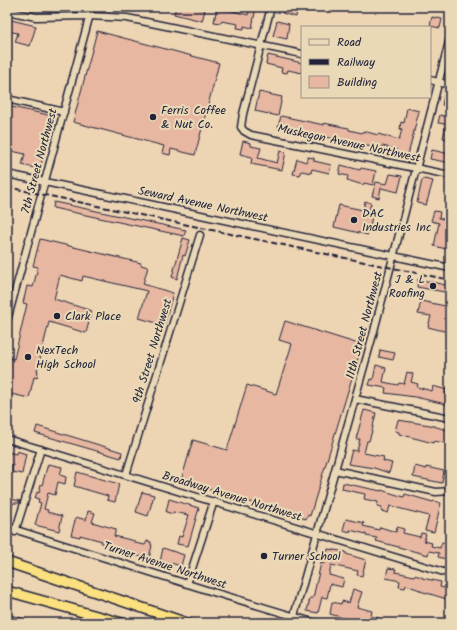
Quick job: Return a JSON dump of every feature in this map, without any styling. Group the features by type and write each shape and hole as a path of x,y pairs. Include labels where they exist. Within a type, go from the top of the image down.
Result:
{"highway":[{"path":"7,562 187,623"},
{"path":"7,591 122,623"},
{"path":"176,620 192,623"}],"street":[{"name":"7th Street Northwest","path":"7,321 92,7"},
{"path":"261,45 271,7"},
{"path":"7,11 36,17 89,16 127,18 301,54"},
{"name":"11th Street Northwest","path":"294,616 394,257 415,168 450,38"},
{"name":"Muskegon Avenue Northwest","path":"261,45 241,120 241,127 244,131 251,135 450,175"},
{"path":"431,80 450,84"},
{"path":"7,99 64,112"},
{"name":"Seward Avenue Northwest","path":"7,174 450,268"},
{"name":"9th Street Northwest","path":"126,475 200,235"},
{"path":"355,399 450,418"},
{"name":"Broadway Avenue Northwest","path":"7,439 450,574"},
{"path":"15,531 41,449"},
{"path":"335,470 436,492 450,491"},
{"path":"187,584 214,502"},
{"name":"Turner Avenue Northwest","path":"7,526 15,531 316,623"},
{"path":"7,618 24,623"}],"building":[{"path":"176,7 195,7 205,10 202,21 174,14"},
{"path":"217,7 248,15 250,7 256,7 252,28 244,26 244,29 237,28 238,24 221,21 221,23 214,22"},
{"path":"284,7 297,9 296,17 282,13"},
{"path":"432,17 442,19 440,28 430,26"},
{"path":"7,19 36,26 30,46 15,42 18,33 7,31"},
{"path":"277,21 289,24 287,39 273,36"},
{"path":"97,31 219,63 195,155 171,149 170,155 162,153 164,146 73,122"},
{"path":"268,55 301,63 301,73 288,70 287,73 281,72 282,68 266,64"},
{"path":"445,91 450,92 450,107 442,105"},
{"path":"259,92 282,97 278,116 255,111"},
{"path":"7,106 53,116 40,169 22,165 25,154 7,150"},
{"path":"407,108 419,111 408,155 395,152 396,149 382,146 381,149 278,127 281,116 324,125 324,123 349,128 349,130 378,134 399,140 402,129 400,129 401,122 404,123"},
{"path":"440,115 450,117 450,140 443,138 446,124 438,123"},
{"path":"243,141 251,143 251,146 261,148 258,158 277,163 280,151 286,152 282,170 251,164 252,157 240,154"},
{"path":"432,150 450,154 450,163 430,159"},
{"path":"308,157 314,158 314,161 331,165 329,173 312,169 311,173 302,171 300,172 300,175 293,174 297,159 306,162"},
{"path":"341,165 360,170 361,168 376,171 373,185 364,183 363,185 347,180 348,176 339,174"},
{"path":"390,174 402,176 398,192 381,188 379,198 372,196 376,182 387,184"},
{"path":"422,180 433,181 426,205 417,203"},
{"name":"DAC Industries Inc","path":"365,201 371,203 369,211 373,212 368,235 334,227 339,205 363,210"},
{"path":"54,202 186,230 184,236 53,208"},
{"path":"434,211 440,212 439,218 447,220 446,226 450,227 450,250 434,246 439,223 431,221"},
{"path":"183,238 190,240 185,256 183,255 177,279 172,277"},
{"name":"Clark Place","path":"40,239 141,263 141,265 148,267 143,284 173,293 164,325 139,318 147,291 83,276 82,281 60,275 54,299 92,311 86,333 49,322 37,371 37,378 34,377 29,398 11,394 9,403 7,403 7,385 9,376 7,376 7,362 8,358 14,359 27,304 23,303 27,286 33,287 38,267 33,266"},
{"name":"J & L Roofing","path":"418,279 450,286 450,293 417,287"},
{"path":"421,301 450,307 450,323 448,332 428,327 431,316 418,314"},
{"path":"285,321 362,345 310,516 308,515 306,519 181,481 193,440 227,450 247,385 276,394 292,344 279,340"},
{"path":"380,350 395,353 393,360 379,357"},
{"path":"376,365 386,368 383,382 398,385 399,383 404,384 407,372 413,374 411,382 418,384 417,387 432,391 433,386 447,390 445,394 450,395 450,405 415,397 385,393 386,388 369,385 371,379 373,380"},
{"path":"364,410 376,413 369,441 367,441 364,453 384,457 383,461 392,463 389,473 374,468 348,464 352,450 357,451 360,439 356,439"},
{"path":"398,420 430,425 450,431 450,443 445,441 444,443 434,441 433,443 399,434 399,432 395,431"},
{"path":"37,426 122,452 121,458 35,433"},
{"path":"17,451 26,454 22,474 12,472 13,465 7,464 7,452 16,454"},
{"path":"48,464 62,467 60,475 66,477 65,484 58,482 55,495 48,493 44,509 48,510 47,512 62,516 59,531 35,525 41,503 38,502 39,499 35,498 37,492 39,493"},
{"path":"415,466 444,471 442,483 413,477"},
{"path":"77,472 119,484 115,502 107,500 108,496 74,486"},
{"path":"343,483 381,490 404,497 405,494 441,503 434,532 425,530 429,516 390,506 388,513 381,511 382,507 377,506 378,502 364,499 365,494 342,489"},
{"path":"142,492 154,495 148,516 136,512"},
{"path":"7,498 20,501 19,503 13,503 9,521 7,521"},
{"path":"169,499 199,508 188,546 177,544 179,536 182,537 189,515 166,512"},
{"path":"88,511 95,513 92,522 116,529 114,536 145,545 147,541 151,542 152,545 149,559 134,555 134,553 126,551 127,550 101,543 102,541 80,535 80,537 71,535 76,517 86,520"},
{"path":"346,519 364,523 363,526 379,530 380,527 396,532 397,527 404,529 403,533 420,537 421,533 426,534 424,541 432,543 431,546 440,548 442,542 450,544 450,560 438,557 439,553 429,551 428,555 376,541 377,538 366,536 366,534 343,530"},
{"path":"163,548 184,555 181,566 167,562 166,564 160,562"},
{"path":"328,549 346,552 346,554 366,560 362,576 357,575 358,571 331,565 329,575 344,579 342,587 330,584 327,598 322,597 318,613 307,611 310,598 313,598 321,563 324,564"},
{"path":"388,568 396,569 395,572 441,582 440,587 450,589 450,600 406,585 405,588 399,587 400,581 386,578"},
{"path":"353,589 362,592 357,607 372,611 371,616 382,619 381,623 360,623 330,614 332,602 341,604 342,601 349,603"}],"railway":[{"path":"7,187 450,280"}],"place":[{"name":"Ferris Coffee & Nut Co.","path":"153,117"},
{"name":"DAC Industries Inc","path":"354,220"},
{"name":"J & L Roofing","path":"433,286"},
{"name":"Clark Place","path":"57,316"},
{"name":"NexTech High School","path":"28,357"},
{"name":"Turner School","path":"264,556"}]}
